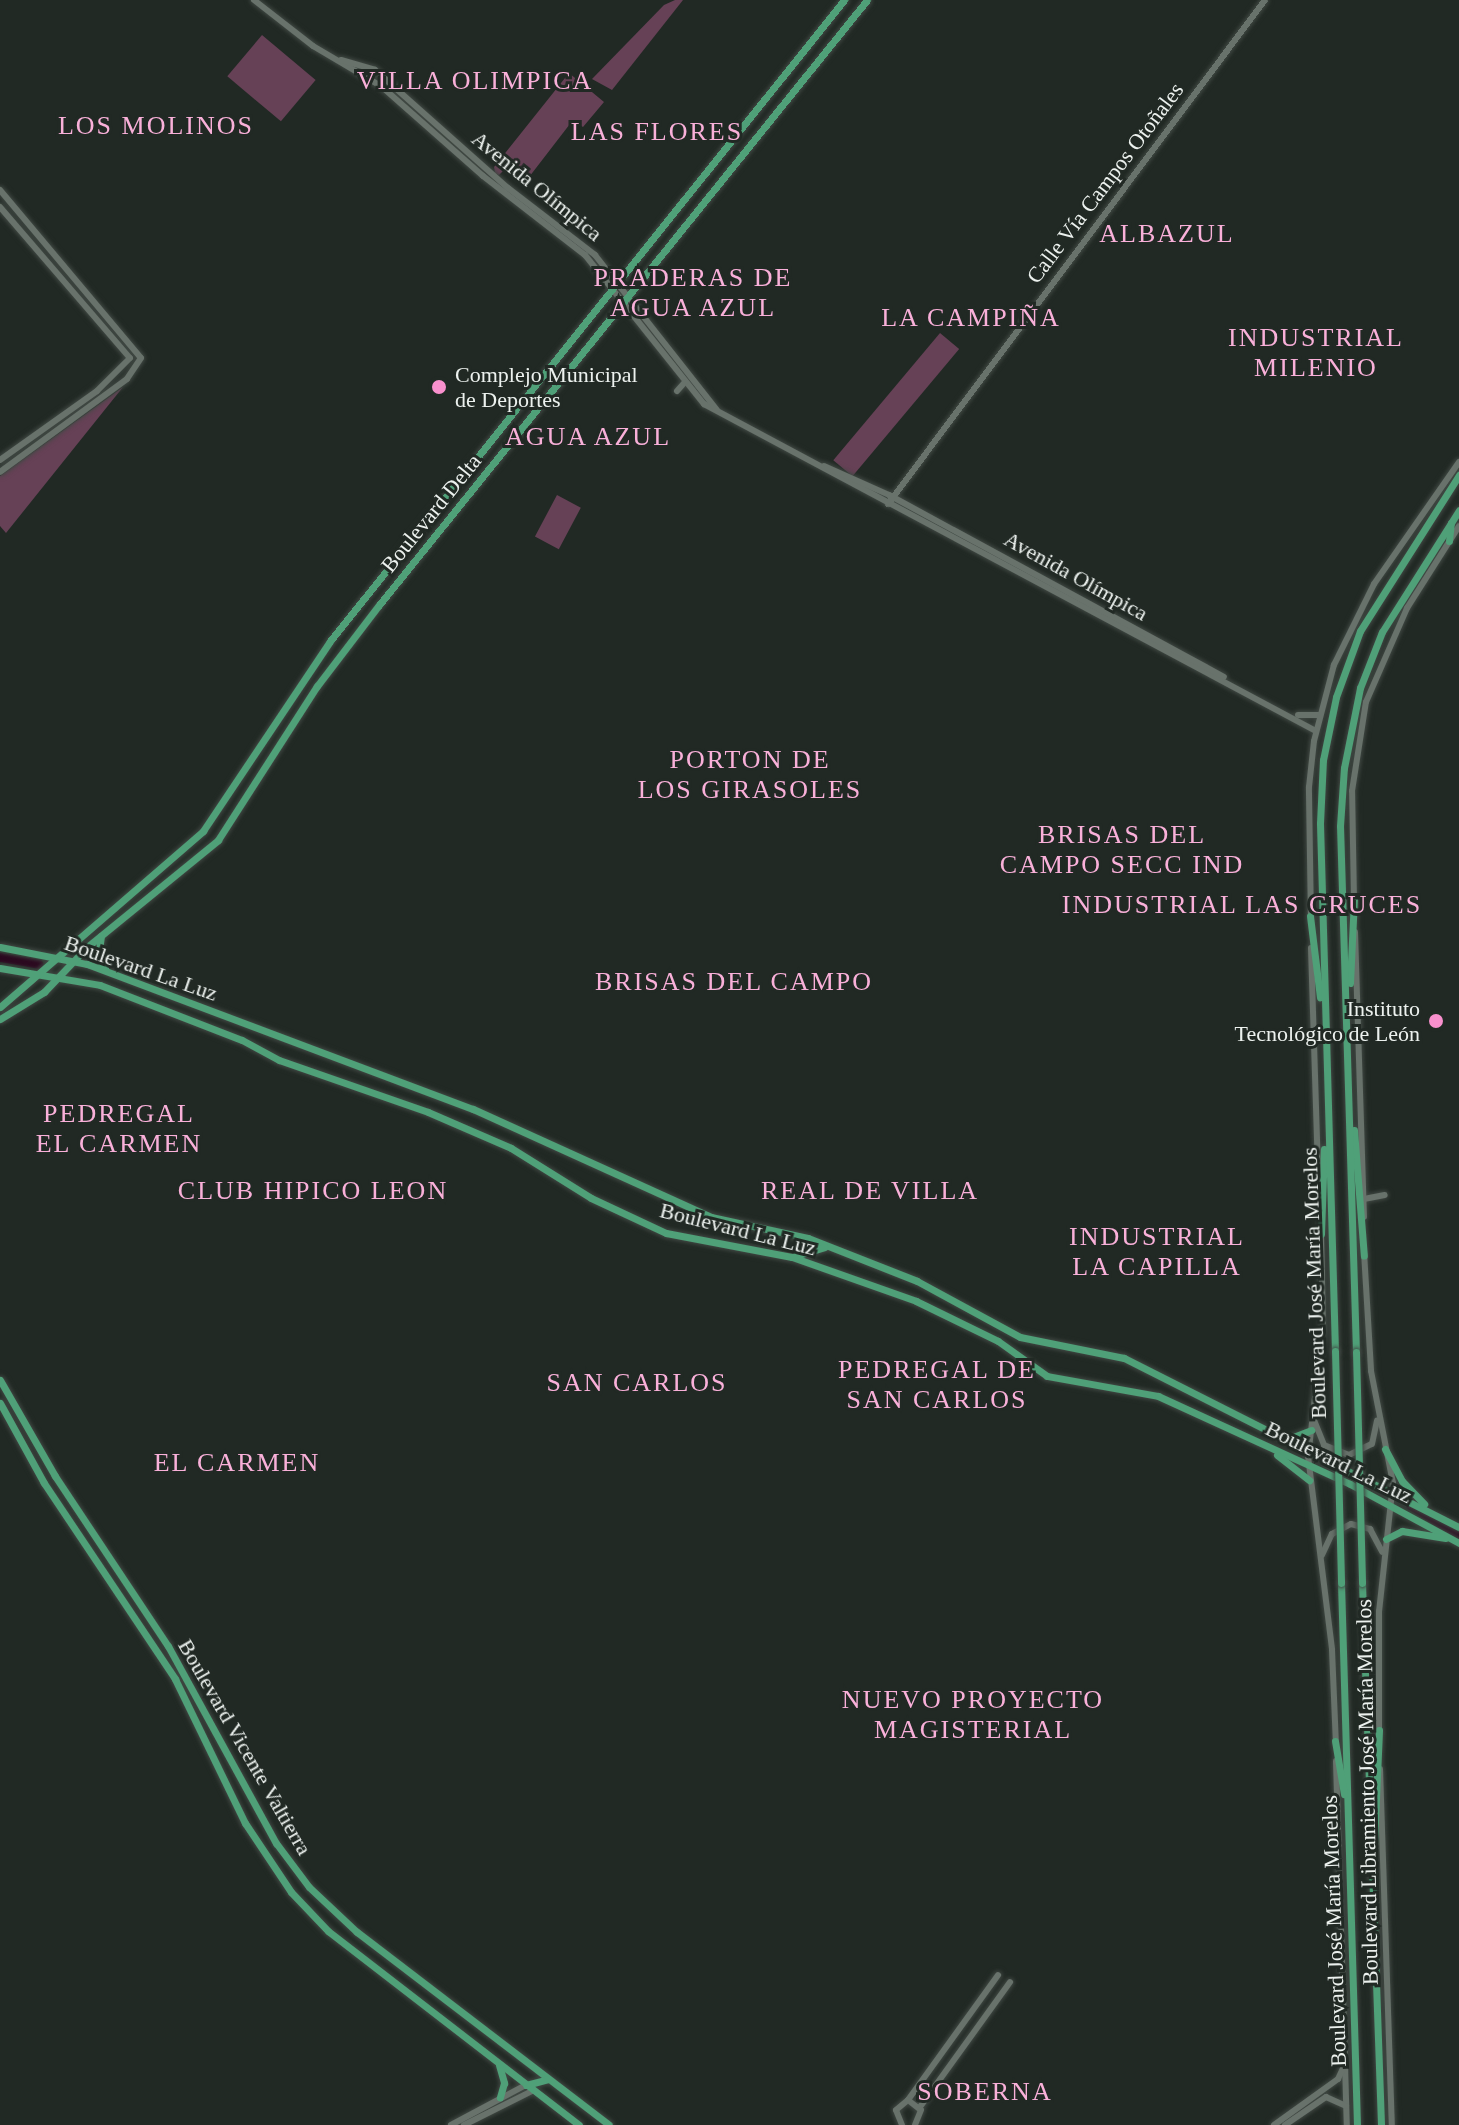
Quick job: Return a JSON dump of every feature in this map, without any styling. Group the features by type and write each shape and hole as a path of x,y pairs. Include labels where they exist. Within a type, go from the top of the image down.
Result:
{"main road":[{"name":"Boulevard Delta","path":"0,1007 25,989 55,956 186,850 330,641 615,281 844,0"},
{"name":"Boulevard Delta","path":"0,1019 58,978 101,935 203,855 379,605 867,0"},
{"path":"688,195 687,207 695,212"},
{"name":"Boulevard José María Morelos","path":"1357,2125 1320,786 1333,708 1360,631 1459,475"},
{"name":"Boulevard José María Morelos","path":"1381,2125 1340,811 1350,727 1382,632 1455,523 1459,510"},
{"path":"1449,541 1455,523"},
{"path":"272,726 272,736 284,737"},
{"path":"255,751 268,747 268,761"},
{"path":"1347,1013 1354,899"},
{"path":"1310,916 1325,1018"},
{"path":"101,935 98,958 114,974"},
{"name":"Boulevard La Luz","path":"0,947 55,956 114,974 473,1109 711,1217 808,1238 928,1286 1020,1337 1124,1358 1393,1490 1459,1527"},
{"name":"Boulevard La Luz","path":"0,968 100,985 242,1040 279,1060 451,1122 511,1148 591,1198 666,1233 792,1257 916,1301 998,1341 1047,1376 1149,1393 1308,1464 1456,1542"},
{"path":"19,972 25,989"},
{"path":"1349,1114 1364,1256"},
{"path":"1321,1234 1328,1127"},
{"path":"805,1261 808,1238"},
{"path":"792,1257 804,1251 835,1248"},
{"path":"998,1341 1005,1329"},
{"name":"Boulevard Vicente Valtierra","path":"0,1380 55,1476 168,1646 288,1862 347,1925 609,2125"},
{"name":"Boulevard Vicente Valtierra","path":"0,1403 44,1483 175,1679 210,1757 278,1876 328,1931 579,2125"},
{"path":"1286,1439 1311,1430"},
{"path":"1262,1445 1309,1480"},
{"path":"1385,1449 1402,1481 1431,1511"},
{"path":"1386,1539 1412,1531 1456,1542"},
{"path":"1371,1859 1379,1730"},
{"path":"1335,1741 1349,1828"},
{"path":"431,2010 441,1997"},
{"path":"498,2063 504,2079 500,2097"},
{"path":"526,2085 548,2079"},
{"path":"534,2090 538,2080"}],"street":[{"name":"Avenida Olímpica","path":"254,0 335,60 375,70 488,171 586,247 615,281 624,298 704,404 1286,710 1307,719 1320,715"},
{"name":"Calle Vía Campos Otoñales","path":"890,501 1265,0"},
{"path":"0,190 136,348 140,362 127,379 0,472"},
{"path":"0,207 130,358 97,391 0,460"},
{"name":"Avenida Olímpica","path":"624,298 719,413"},
{"path":"677,391 685,382"},
{"name":"Boulevard Libramiento José María Morelos","path":"1347,2125 1335,1741 1322,1555 1308,1464 1323,1312 1307,814 1316,731 1341,649 1374,584 1459,462"},
{"name":"Avenida Olímpica","path":"890,501 1316,731"},
{"name":"Boulevard Libramiento José María Morelos","path":"1392,2125 1379,1730 1383,1557 1393,1490 1376,1397 1364,1256 1352,791 1366,702 1407,608 1449,541"},
{"path":"1364,1199 1385,1195"},
{"path":"1313,1417 1324,1445 1337,1453 1359,1453 1375,1436 1376,1397"},
{"path":"1322,1555 1336,1530 1355,1524 1375,1535 1383,1557"},
{"path":"891,2125 896,2118 897,2106 908,2100 998,1975"},
{"path":"915,2125 920,2107 1010,1982"},
{"path":"962,2024 972,2033"},
{"path":"1274,2125 1338,2079 1345,2063"},
{"path":"451,2125 526,2085"},
{"path":"464,2125 534,2090"},
{"path":"1285,2125 1326,2097 1347,2107"},
{"path":"908,2100 920,2107"},
{"path":"896,2118 902,2125"}],"shaded area":[{"path":"683,0 612,90 592,79 664,5"},
{"path":"262,35 316,80 281,121 227,76"},
{"path":"569,73 604,102 583,127 573,120 526,181 507,167 499,175 495,173 494,167"},
{"path":"940,333 959,349 852,476 833,460"},
{"path":"123,387 6,533 0,526 0,476"},
{"path":"557,495 581,508 559,549 535,536"}],"waterway":[{"path":"0,957 38,964"},
{"path":"1410,1505 1459,1535"}],"place":[{"name":"Complejo Municipal de Deportes","path":"439,387"},
{"name":"Instituto Tecnológico de León","path":"1436,1021"}],"district":[{"name":"VILLA OLIMPICA","path":"475,81"},
{"name":"LOS MOLINOS","path":"156,126"},
{"name":"LAS FLORES","path":"657,132"},
{"name":"ALBAZUL","path":"1167,234"},
{"name":"PRADERAS DE AGUA AZUL","path":"693,293"},
{"name":"LA CAMPIÑA","path":"971,318"},
{"name":"INDUSTRIAL MILENIO","path":"1316,353"},
{"name":"AGUA AZUL","path":"588,437"},
{"name":"PORTON DE LOS GIRASOLES","path":"750,775"},
{"name":"BRISAS DEL CAMPO SECC IND","path":"1122,850"},
{"name":"INDUSTRIAL LAS CRUCES","path":"1242,905"},
{"name":"BRISAS DEL CAMPO","path":"734,982"},
{"name":"PEDREGAL EL CARMEN","path":"119,1129"},
{"name":"CLUB HIPICO LEON","path":"313,1191"},
{"name":"REAL DE VILLA","path":"870,1191"},
{"name":"INDUSTRIAL LA CAPILLA","path":"1157,1252"},
{"name":"SAN CARLOS","path":"637,1383"},
{"name":"PEDREGAL DE SAN CARLOS","path":"937,1385"},
{"name":"EL CARMEN","path":"237,1463"},
{"name":"NUEVO PROYECTO MAGISTERIAL","path":"973,1715"},
{"name":"SOBERNA","path":"985,2092"}]}
